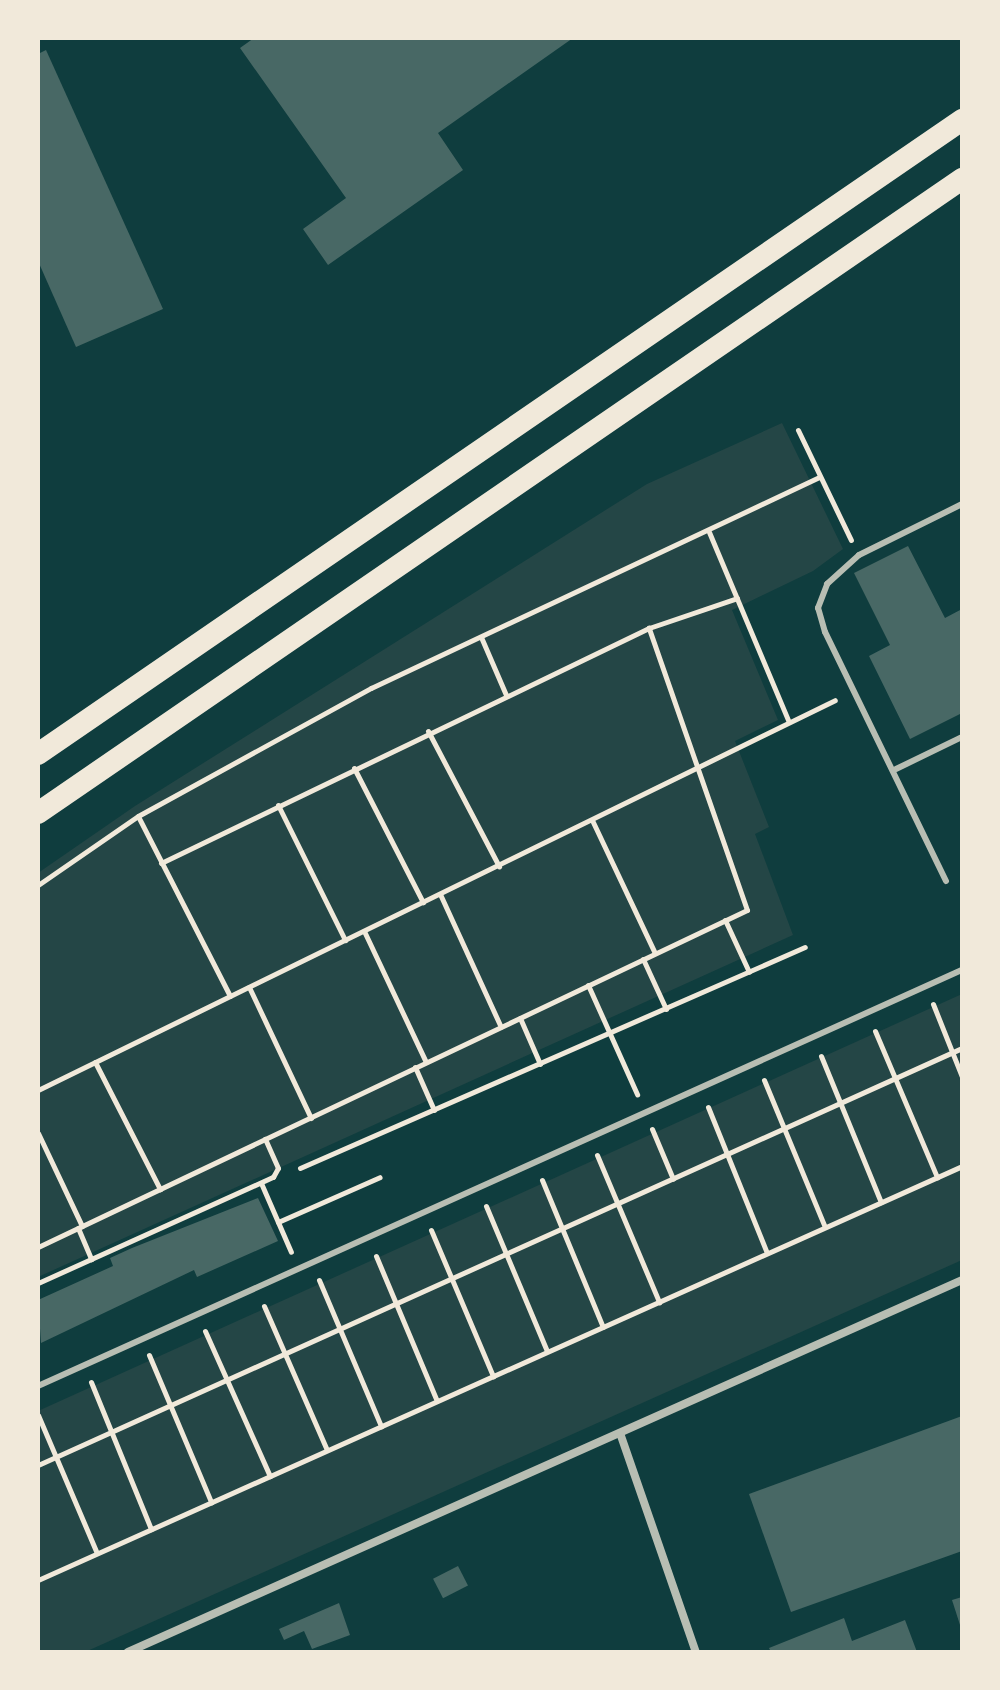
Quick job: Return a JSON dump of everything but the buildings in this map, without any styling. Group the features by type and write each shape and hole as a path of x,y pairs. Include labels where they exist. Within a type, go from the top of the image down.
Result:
{"highway":[{"path":"38,754 962,120"},
{"path":"38,813 962,179"},
{"path":"38,747 94,715"}],"street":[{"path":"128,1652 962,1280"},
{"path":"620,1433 696,1652"}],"lane":[{"path":"946,881 818,608 827,584 859,555 962,504"},
{"path":"896,769 962,737"},
{"path":"38,1386 962,970"}],"path":[{"path":"798,430 859,555"},
{"path":"38,885 138,816 371,688 709,532 820,477"},
{"path":"709,532 789,722"},
{"path":"161,863 428,731 649,628 737,598"},
{"path":"38,1247 747,910 649,628"},
{"path":"480,637 506,695"},
{"path":"38,1090 855,690"},
{"path":"428,731 499,866"},
{"path":"354,768 423,902"},
{"path":"278,805 345,940"},
{"path":"138,816 230,996"},
{"path":"592,820 655,953"},
{"path":"440,894 501,1027"},
{"path":"725,920 749,972"},
{"path":"364,931 426,1062"},
{"path":"300,1168 805,947"},
{"path":"643,959 666,1009"},
{"path":"588,985 673,1179"},
{"path":"926,986 962,1077"},
{"path":"249,987 311,1118"},
{"path":"868,1012 937,1177"},
{"path":"520,1018 540,1064"},
{"path":"812,1037 881,1202"},
{"path":"38,1465 962,1048"},
{"path":"95,1062 160,1189"},
{"path":"756,1062 825,1227"},
{"path":"415,1067 434,1110"},
{"path":"700,1087 767,1253"},
{"path":"38,1133 91,1259"},
{"path":"590,1137 659,1302"},
{"path":"38,1283 261,1183 278,1168 265,1139"},
{"path":"534,1162 603,1327"},
{"path":"38,1580 962,1166"},
{"path":"278,1222 380,1177"},
{"path":"261,1183 298,1268"},
{"path":"478,1187 547,1351"},
{"path":"423,1211 493,1376"},
{"path":"368,1236 437,1401"},
{"path":"311,1262 381,1426"},
{"path":"255,1287 327,1450"},
{"path":"198,1313 270,1476"},
{"path":"142,1338 211,1502"},
{"path":"84,1365 151,1529"},
{"path":"38,1415 97,1553"}],"shaded area":[{"path":"782,423 843,549 813,571 732,610 778,720 735,741 769,827 755,834 793,935 38,1277 38,873 135,806 647,484"},
{"path":"962,994 962,1260 85,1652 38,1652 38,1411"}]}
